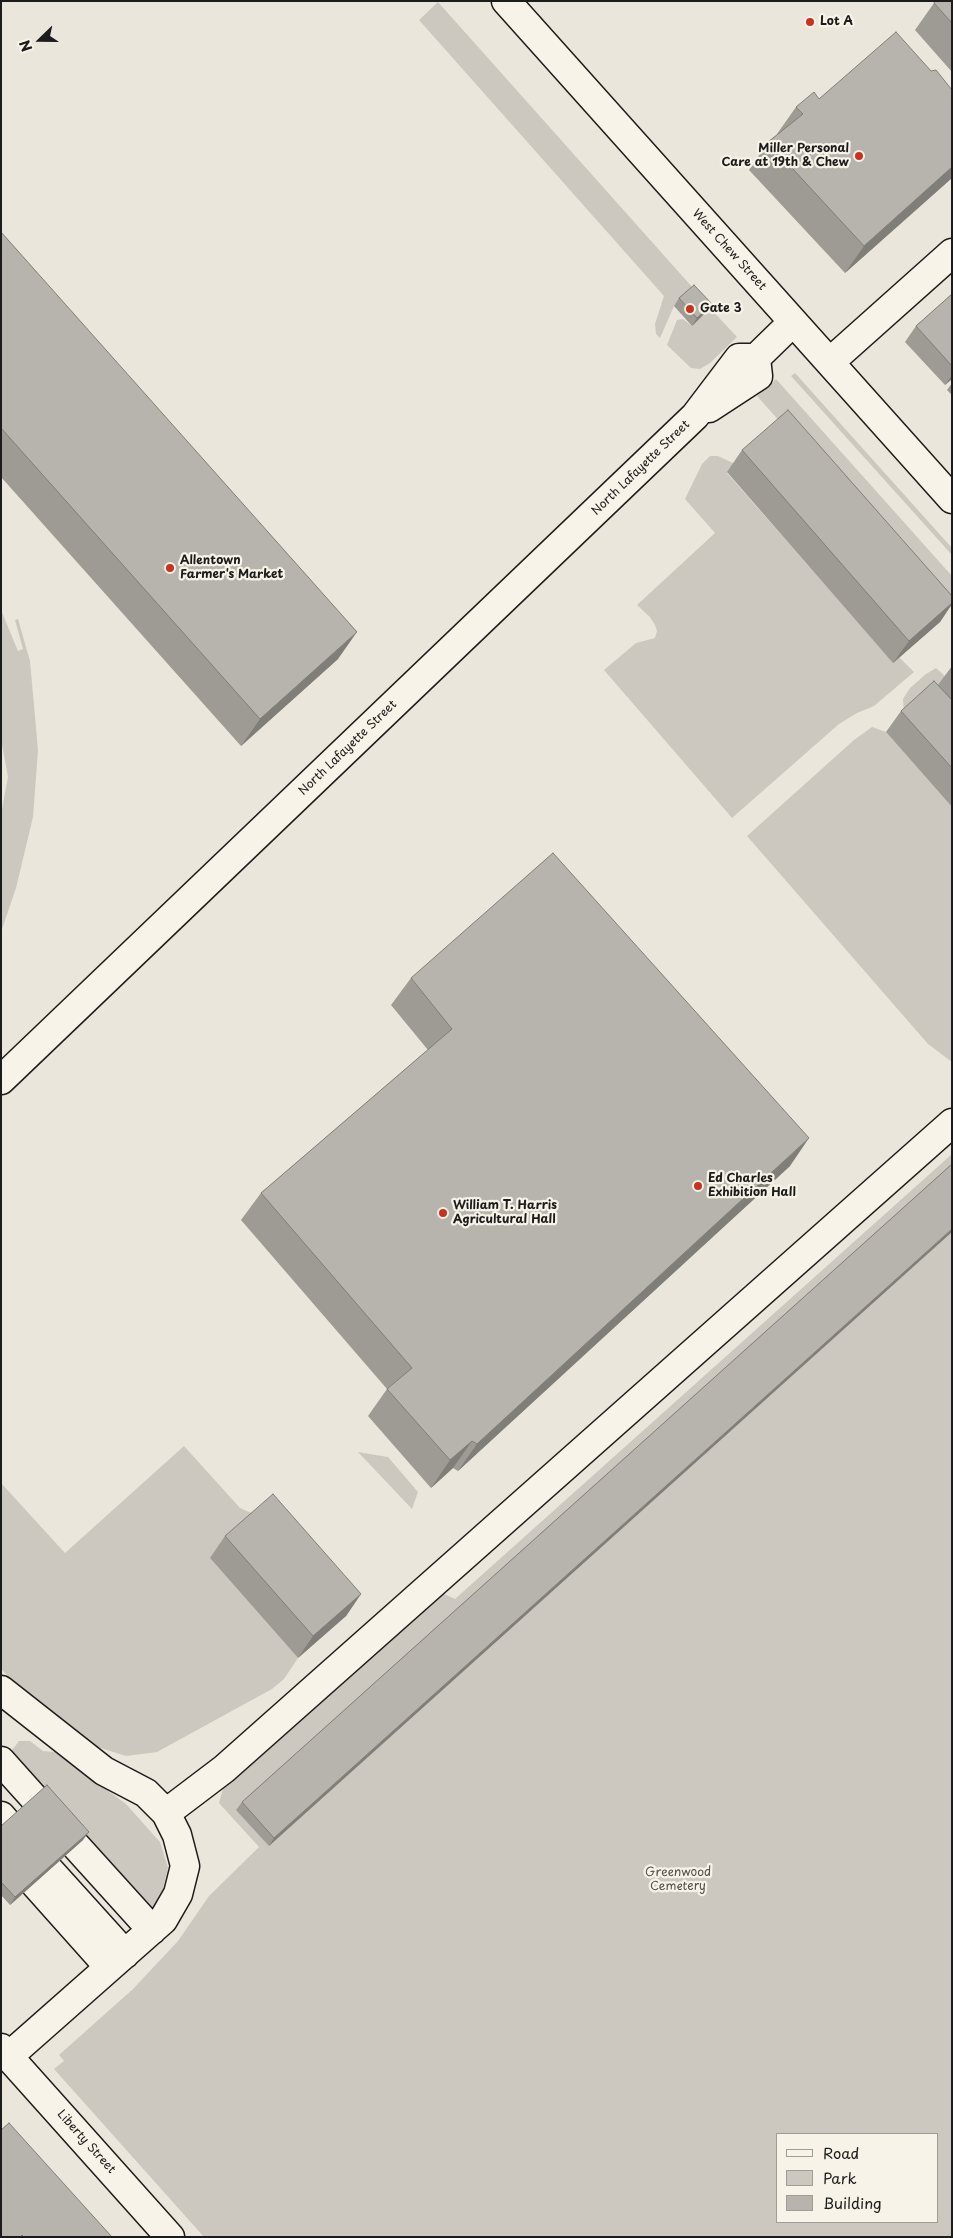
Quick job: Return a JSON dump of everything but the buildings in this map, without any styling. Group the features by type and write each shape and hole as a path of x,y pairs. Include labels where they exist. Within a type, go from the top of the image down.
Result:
{"street":[{"name":"West Chew Street","path":"506,1 952,499"},
{"path":"830,362 952,253"},
{"name":"North Lafayette Street","path":"1,1080 695,416 758,376 756,358 793,322"},
{"path":"166,1813 224,1769 952,1122"},
{"path":"1,1690 104,1771 146,1793 166,1813 177,1835 185,1866 178,1894 163,1920 131,1949 5,2052"},
{"path":"1,1761 16,1812"},
{"path":"1,1788 16,1812"},
{"path":"131,1949 56,1864 131,1949"},
{"name":"Liberty Street","path":"5,2052 170,2237"}],"green space":[{"path":"438,2 693,288 674,306 660,338 656,334 655,324 664,296 419,20"},
{"path":"710,308 737,337 710,363 700,369 691,368 667,345 677,320 683,319 692,326"},
{"path":"795,373 952,548 952,555 791,376"},
{"path":"776,379 952,576 952,609 800,437 782,424 757,396"},
{"path":"710,456 718,456 735,464 727,473 893,662 899,657 914,672 874,706 857,713 839,724 732,818 604,670 636,643 655,638 657,631 655,625 650,617 637,605 715,533 685,499 702,464"},
{"path":"1,610 18,651 23,649 15,620 18,619 30,661 38,750 33,817 16,888 1,932 1,814 8,777 1,739"},
{"path":"936,668 947,678 904,715 903,699 910,688"},
{"path":"872,727 886,732 952,807 952,1062 928,1044 747,836 854,740"},
{"name":"Greenwood Cemetery","path":"952,1154 952,2237 204,2237 54,2069 64,2061 59,2055 133,1989 178,1941 209,1896 259,1847 219,1803 224,1785 442,1593 455,1599"},
{"path":"184,1446 240,1508 258,1516 210,1558 298,1658 284,1679 272,1689 157,1752 126,1756 88,1744 20,1689 1,1669 1,1483 65,1553"},
{"path":"358,1452 388,1457 418,1492 412,1509"},
{"path":"19,1741 30,1741 43,1751 55,1752 126,1804 160,1842 168,1868 163,1888 167,1897 158,1918 7,1757"}],"place":[{"name":"Lot A","path":"810,22"},
{"name":"Miller Personal Care at 19th & Chew","path":"859,156"},
{"name":"Gate 3","path":"690,309"},
{"name":"Allentown Farmer's Market","path":"170,568"},
{"name":"Ed Charles Exhibition Hall","path":"698,1186"},
{"name":"William T. Harris Agricultural Hall","path":"443,1213"}]}
